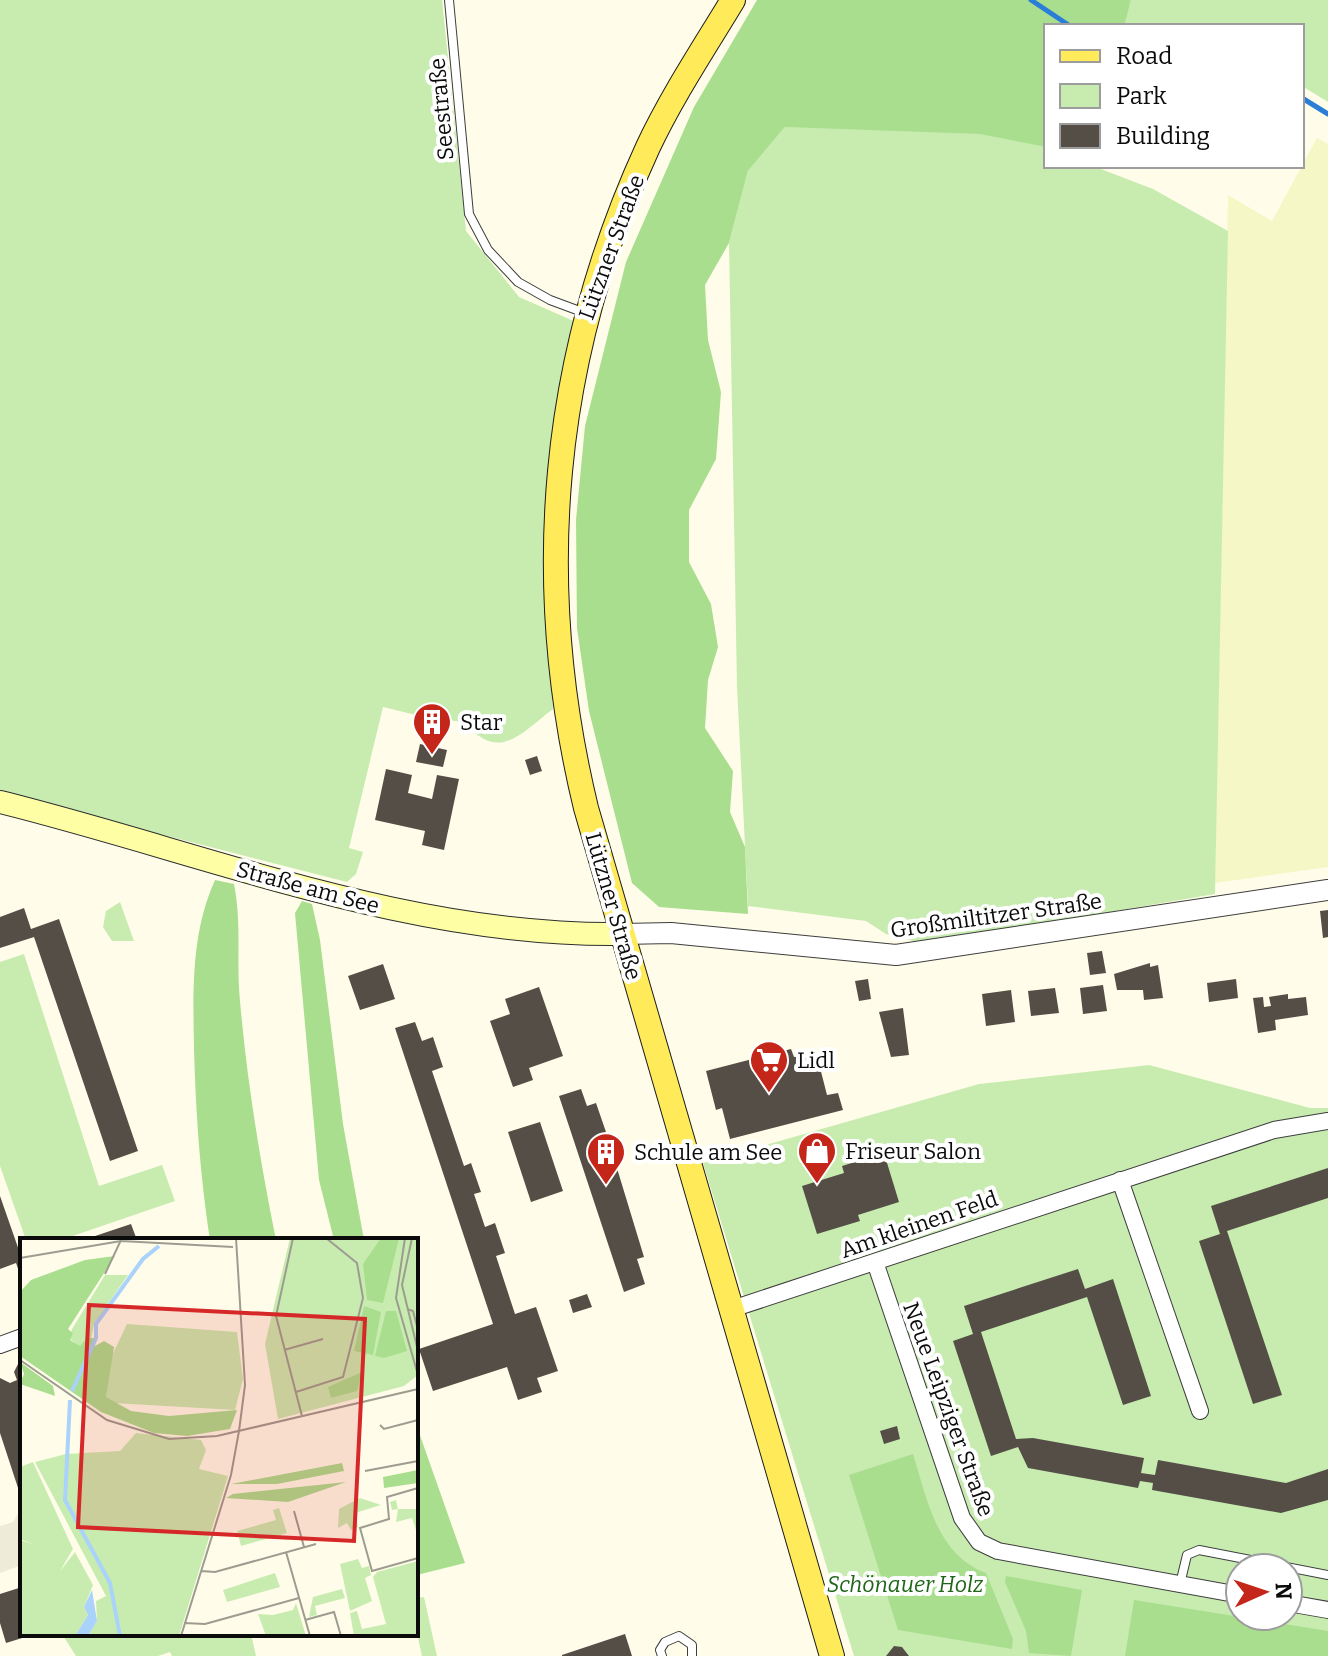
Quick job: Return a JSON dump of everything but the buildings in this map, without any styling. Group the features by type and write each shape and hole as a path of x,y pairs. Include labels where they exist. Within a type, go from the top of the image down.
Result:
{"main road":[{"name":"Lützner Straße","path":"733,0 649,145 616,225 586,313 564,426 559,474 555,521 557,614 574,759 832,1656"},
{"name":"Straße am See","path":"0,802 358,901 451,922 542,932 622,934"}],"street":[{"name":"Großmiltitzer Straße","path":"622,934 671,933 896,955 1328,890"},
{"name":"Am kleinen Feld","path":"732,1309 1274,1130 1328,1121"},
{"path":"1120,1180 1200,1411"},
{"name":"Neue Leipziger Straße","path":"875,1262 934,1441 969,1532 979,1542 998,1551 1224,1592"},
{"path":"0,1345 20,1338"},
{"path":"1304,1606 1328,1610"}],"lane":[{"name":"Seestraße","path":"449,0 469,214 488,250 518,282 550,300 586,313"},
{"path":"1180,1584 1187,1555 1199,1550 1328,1575"},
{"path":"662,1656 660,1650 665,1642 679,1636 692,1645 692,1656"}],"green space":[{"path":"0,0 442,0 466,231 519,297 576,322 549,614 553,709 520,735 499,742 488,741 464,722 447,720 441,733 415,726 416,715 383,707 349,848 363,852 356,874 347,882 0,793"},
{"path":"757,0 1131,0 1125,24 1044,24 1044,147 980,134 785,127 748,171 729,243 705,285 708,340 721,392 716,459 689,510 689,562 711,604 718,647 708,680 705,728 733,771 730,812 745,847 748,914 659,907 632,883 589,711 577,628 576,520 585,426 626,262 694,107"},
{"path":"1131,0 1328,0 1328,102 1304,87 1304,24 1124,23"},
{"path":"785,127 919,128 990,133 1044,146 1044,168 1098,168 1153,189 1228,231 1215,894 934,942 886,934 866,921 748,906 737,687 729,243 748,171"},
{"path":"1317,138 1328,144 1328,867 1215,883 1228,195 1272,221 1301,168 1304,168"},
{"path":"215,880 234,884 246,1061 276,1238 210,1238 197,1122 193,1006 195,963 207,900"},
{"path":"302,901 312,904 320,940 343,1124 364,1238 334,1238 319,1180 295,913"},
{"path":"120,902 134,941 112,941 103,927 106,911"},
{"path":"24,954 99,1186 162,1165 175,1201 67,1238 25,1238 0,1166 0,962"},
{"name":"Schönauer Holz","path":"1149,1065 1310,1108 1328,1108 1328,1656 854,1656 703,1163 979,1084"},
{"path":"418,1430 465,1563 418,1575"},
{"name":"Schönauer Holz","path":"913,1454 929,1507 945,1539 969,1565 986,1573 1013,1639 1012,1649 898,1630 849,1475"},
{"path":"1006,1576 1082,1590 1071,1656 1029,1653 1026,1631 1005,1582"},
{"path":"424,1597 437,1656 422,1656 418,1636 418,1598"},
{"path":"1134,1600 1224,1614 1224,1632 1304,1632 1304,1627 1328,1631 1328,1656 1125,1656"},
{"path":"63,1636 251,1636 256,1656 172,1656 170,1652 158,1656 76,1656"}],"shaded area":[{"path":"20,1513 20,1566 0,1573 0,1526 13,1522"}],"waterway":[{"path":"1031,0 1067,24"},
{"path":"1304,99 1328,114"}],"place":[{"name":"Star","path":"432,756"},
{"name":"Lidl","path":"769,1094"},
{"name":"Friseur Salon","path":"817,1185"},
{"name":"Schule am See","path":"606,1186"}]}
